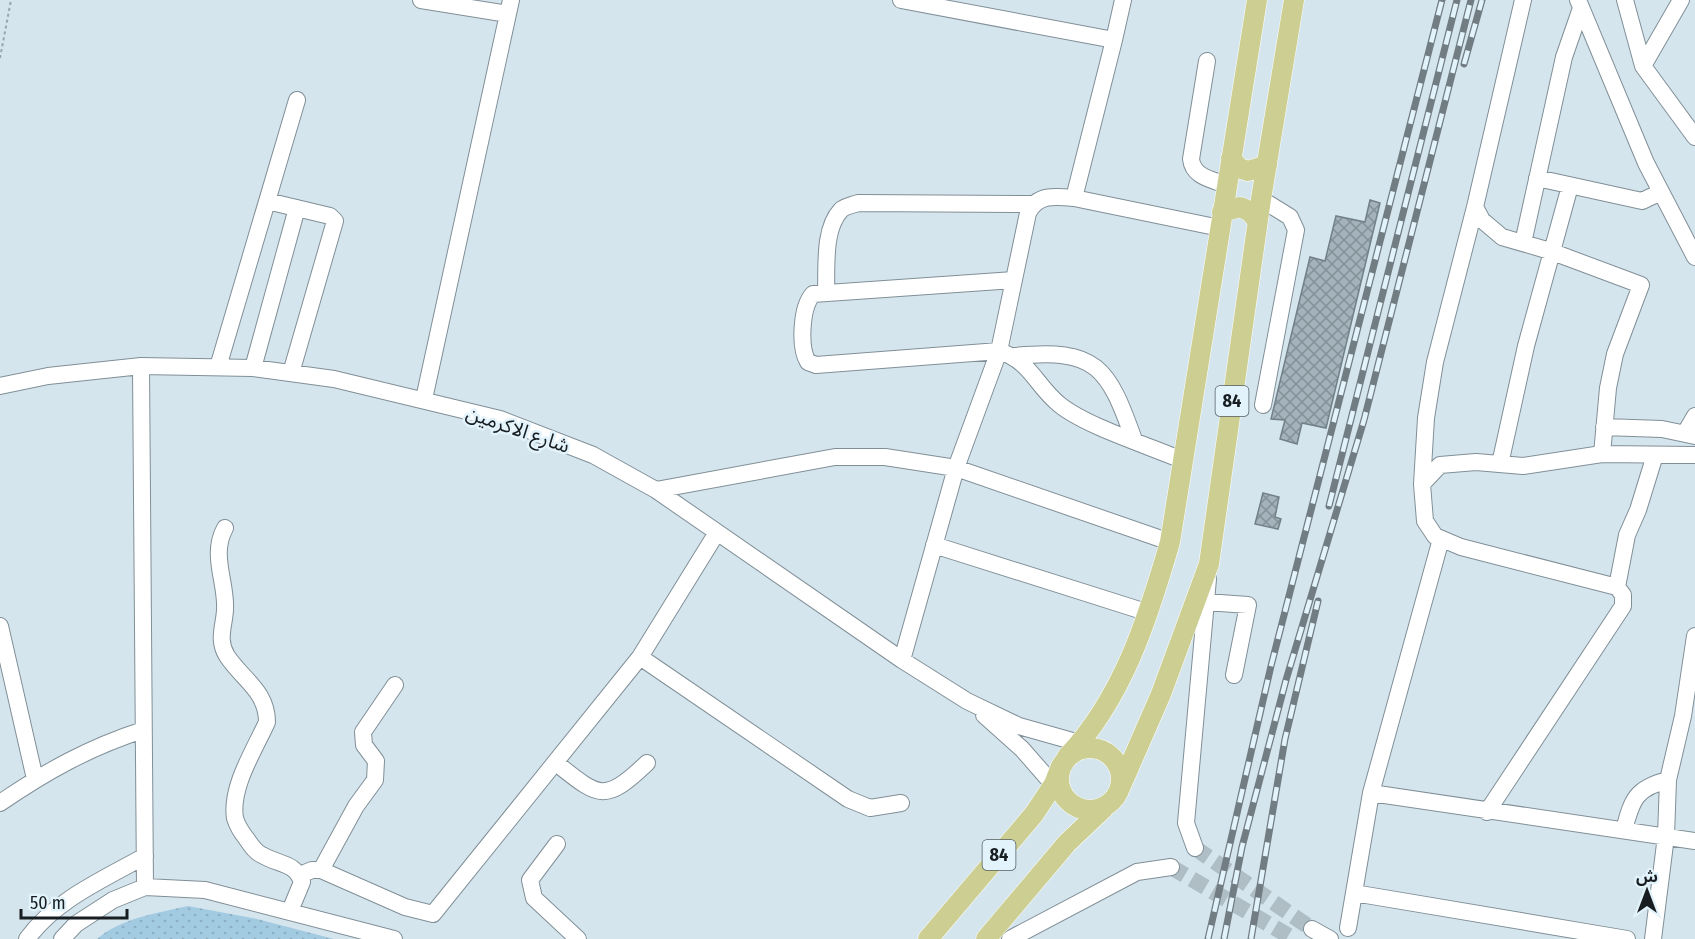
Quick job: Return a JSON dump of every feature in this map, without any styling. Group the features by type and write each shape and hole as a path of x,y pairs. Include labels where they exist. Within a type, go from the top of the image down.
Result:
{"main road":[{"name":"84","path":"928,939 1034,814 1070,766 1099,718 1149,613 1170,542 1257,0"},
{"name":"84","path":"986,939 1067,843 1109,804 1120,788 1161,694 1209,564 1261,199 1294,0"},
{"path":"1231,158 1239,168 1248,171 1267,165"},
{"path":"1221,220 1240,207 1249,211 1258,221"},
{"path":"1109,804 1090,810 1080,809 1070,766 1115,759 1121,778 1120,788"}],"street":[{"path":"421,0 510,7 424,399"},
{"path":"901,0 1114,40"},
{"path":"1074,198 1123,0"},
{"path":"1487,812 1623,606 1623,595 1617,587 1461,547 1435,536 1425,520 1422,484 1426,418 1435,362 1475,207 1523,0"},
{"path":"1625,0 1643,66 1695,137"},
{"path":"1643,66 1681,0"},
{"path":"1523,243 1563,57 1579,4"},
{"path":"1579,4 1646,164 1695,257"},
{"path":"1208,61 1192,168 1197,173 1226,185"},
{"path":"218,368 297,100"},
{"path":"1537,178 1642,201 1661,192"},
{"path":"1500,464 1550,251 1570,186"},
{"path":"826,291 830,235 835,218 842,208 858,203 1032,204 1041,198 1074,198 1221,220"},
{"path":"1261,199 1290,217 1296,230 1263,405"},
{"path":"267,201 330,216 335,221 291,373"},
{"path":"902,660 956,468 1007,354 1014,280 1032,204"},
{"path":"1475,207 1482,220 1502,237 1550,251 1641,285 1641,291 1615,354 1602,454"},
{"path":"253,368 297,208"},
{"path":"1014,280 826,291 813,294 808,300 804,356 807,363 816,365 1047,353 1088,361 1105,374 1119,397 1134,440"},
{"path":"1007,354 1029,368 1043,388 1061,406 1182,460"},
{"path":"141,366 145,887"},
{"name":"شارع الاكرمين","path":"0,386 48,376 141,366 253,368 291,373 424,399 500,418 592,455 656,490 716,534 902,660 967,701 1019,726 1070,766"},
{"path":"1604,427 1662,429 1690,435 1695,416"},
{"path":"1422,484 1440,465 1476,462 1523,466 1602,454 1695,455"},
{"path":"1617,587 1627,535 1638,510 1654,455"},
{"path":"656,490 835,457 885,457 956,468 1170,542"},
{"path":"225,528 218,564 226,610 222,642 227,656 247,677 267,710 267,722 239,785 235,804 235,820 252,846 261,855 291,866 300,875 302,882 290,911"},
{"path":"300,875 312,870 321,870 405,906 434,914 640,657 716,534"},
{"path":"1348,928 1371,793 1441,539"},
{"path":"934,545 1149,613"},
{"path":"1195,848 1186,823 1209,564"},
{"path":"1206,602 1248,605 1234,675"},
{"path":"0,626 4,663 35,779"},
{"path":"1653,939 1666,836 1668,780 1689,717 1695,636"},
{"path":"640,657 848,799 870,808 901,803"},
{"path":"321,870 356,806 375,780 376,761 364,745 363,732 395,685"},
{"name":"شارع الاكرمين","path":"967,701 1022,749 1070,766"},
{"path":"0,803 35,779 101,744 143,730"},
{"path":"556,763 590,790 603,792 614,790 627,782 647,763"},
{"path":"1624,830 1635,797 1648,785 1668,780"},
{"path":"1371,793 1695,841"},
{"path":"557,844 530,880 531,890 534,898 578,939"},
{"path":"27,939 51,914 76,895 145,856"},
{"path":"1010,939 1137,872 1171,867"},
{"path":"62,939 76,924 113,900 145,887 205,890 394,939"},
{"path":"1354,893 1628,939"},
{"path":"1312,929 1330,939"}],"path":[{"path":"0,58 12,0"}],"shaded area":[{"path":"188,906 257,919 334,939 97,939 128,921"}],"building":[{"path":"1370,200 1380,203 1326,428 1302,423 1297,444 1280,439 1285,420 1271,419 1310,257 1325,261 1336,216 1365,222"},
{"path":"1263,493 1279,497 1275,517 1281,519 1278,529 1255,524"}],"tunnel":[{"path":"1195,848 1312,929"},
{"path":"1171,867 1294,939"}],"railway":[{"path":"1208,939 1271,666 1442,0"},
{"path":"1329,506 1457,0"},
{"path":"1224,939 1242,847 1286,680 1364,420 1471,0"},
{"path":"1464,64 1482,0"},
{"path":"1251,939 1285,739 1318,601"}]}
